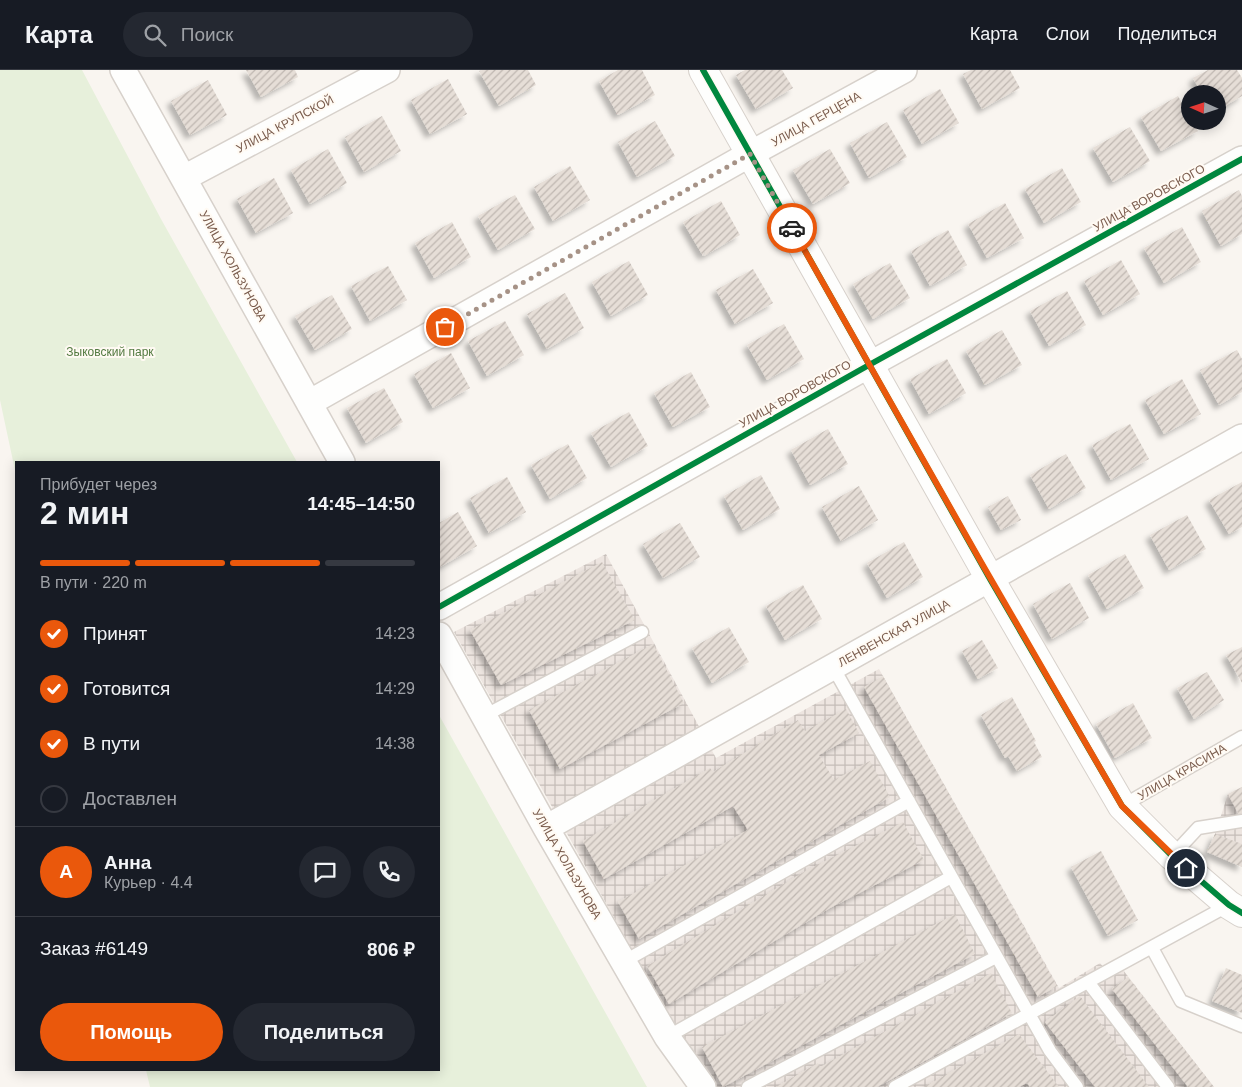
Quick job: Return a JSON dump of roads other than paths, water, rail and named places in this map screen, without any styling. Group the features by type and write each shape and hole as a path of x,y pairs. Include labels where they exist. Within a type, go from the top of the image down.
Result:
{"street":[{"name":"УЛИЦА ХОЛЬЗУНОВА","path":"123,70 341,461"},
{"name":"УЛИЦА КРУПСКОЙ","path":"184,178 387,70"},
{"path":"703,70 990,579 1122,806 1172,856 1236,909"},
{"name":"УЛИЦА ГЕРЦЕНА","path":"309,404 750,154 904,70"},
{"name":"УЛИЦА ВОРОВСКОГО","path":"440,606 1242,159"},
{"name":"ЛЕНВЕНСКАЯ УЛИЦА","path":"546,828 1242,437"},
{"name":"УЛИЦА ХОЛЬЗУНОВА","path":"440,638 623,962 667,1037 703,1087"}],"lane":[{"path":"484,716 642,632"},
{"path":"833,667 1029,1015 1050,1051 1077,1087"},
{"name":"УЛИЦА КРАСИНА","path":"1122,806 1242,737"},
{"path":"623,962 908,801"},
{"path":"1172,856 1198,828 1242,821"},
{"path":"667,1037 951,877"},
{"path":"895,1087 1152,948 1236,909"},
{"path":"1152,948 1181,1001 1242,1026"},
{"path":"748,1087 996,957"},
{"path":"1088,982 1168,1087"}],"park label":[{"name":"Зыковский парк","path":"110,352"}]}
